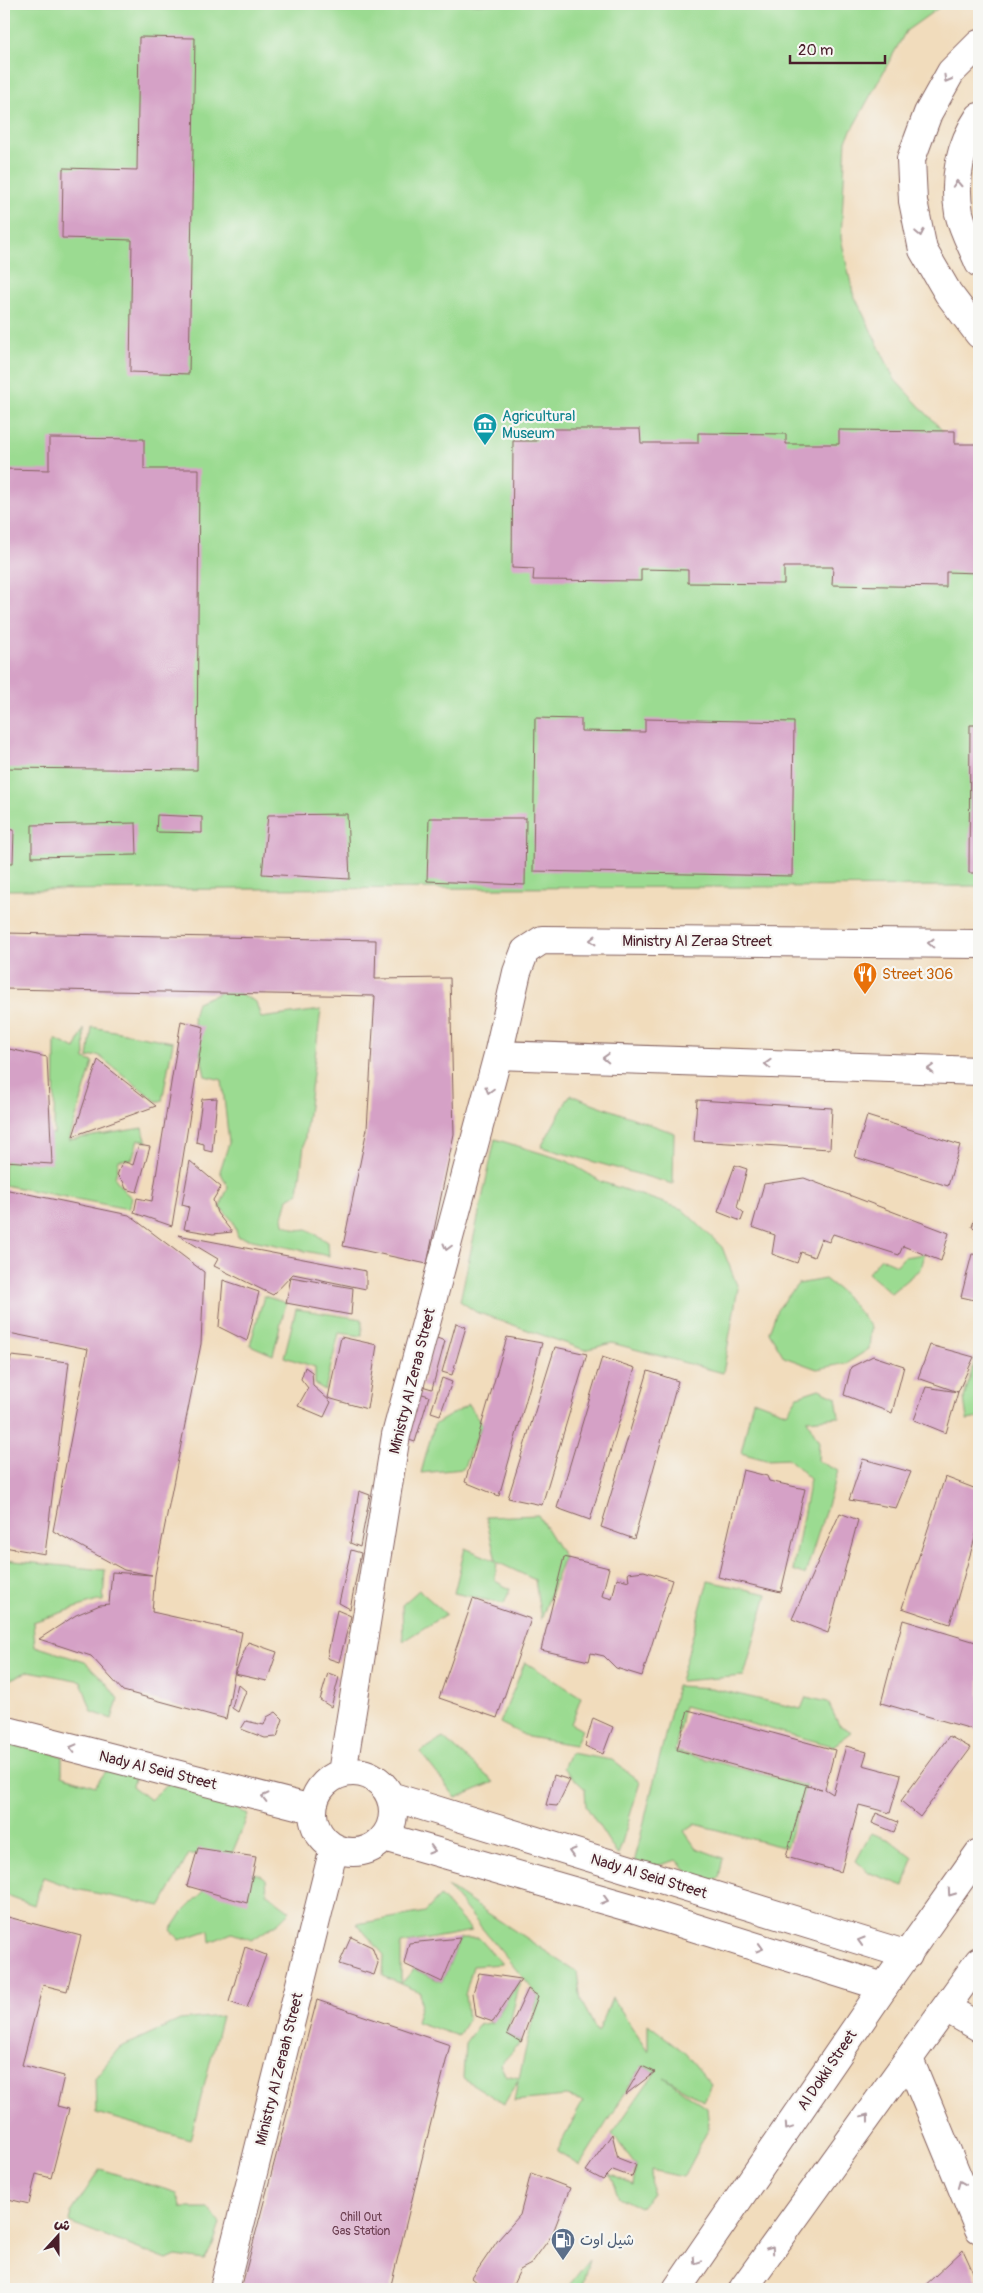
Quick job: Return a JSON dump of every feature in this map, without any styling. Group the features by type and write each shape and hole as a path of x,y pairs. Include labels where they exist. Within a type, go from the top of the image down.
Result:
{"main road":[{"path":"979,44 951,72 928,113 911,159 913,201 923,250 948,293 979,334"},
{"path":"979,117 967,135 957,176 959,214 979,264"},
{"name":"Ministry Al Zeraa Street","path":"342,1773 396,1435 498,1055 517,972 525,951 542,940 979,944"},
{"path":"498,1055 979,1070"},
{"name":"Nady Al Seid Street","path":"4,1730 312,1809"},
{"path":"354,1771 370,1776 384,1786 390,1796 393,1810 392,1824 386,1836 378,1845 368,1850 351,1852 334,1848 327,1843 315,1828 312,1809 315,1796 321,1786 331,1778 342,1773 354,1771"},
{"name":"Nady Al Seid Street","path":"390,1796 908,1955"},
{"path":"386,1836 632,1908 884,1987"},
{"name":"Ministry Al Zeraah Street","path":"224,2289 334,1848"},
{"name":"Al Dokki Street","path":"677,2289 884,1987 979,1853"},
{"path":"632,1908 641,1873"},
{"path":"743,2289 979,1961"},
{"path":"946,2008 979,2027"},
{"path":"909,2060 979,2230"}],"green space":[{"name":"Agricultural Museum","path":"4,4 944,4 906,31 846,140 841,238 853,293 895,380 955,444 979,448 979,886 4,890"},
{"path":"230,989 256,1002 261,1018 321,1010 298,1193 288,1199 283,1217 284,1224 297,1230 307,1229 328,1242 329,1256 238,1237 233,1221 220,1207 228,1187 220,1171 229,1143 222,1080 205,1076 193,1017 197,1002"},
{"path":"92,1027 173,1042 162,1101 156,1101 98,1055 88,1058"},
{"path":"84,1029 85,1059 93,1062 69,1140 142,1128 147,1142 138,1139 132,1159 119,1160 115,1178 124,1191 132,1198 128,1209 4,1185 4,1168 25,1109 41,1132 54,1134 55,1039 75,1049"},
{"path":"570,1095 674,1133 673,1184 541,1147"},
{"path":"495,1139 567,1161 602,1182 682,1209 722,1247 738,1288 723,1373 612,1343 585,1350 476,1312 460,1301"},
{"path":"924,1254 920,1269 891,1293 868,1273 881,1258 897,1265 904,1257"},
{"path":"825,1279 844,1294 871,1327 869,1349 847,1363 817,1369 784,1357 769,1332 777,1310 798,1284"},
{"path":"264,1296 286,1303 273,1355 250,1345"},
{"path":"296,1309 362,1319 362,1336 339,1333 325,1390 315,1384 315,1367 284,1357"},
{"path":"979,1346 979,1418 967,1420 964,1398"},
{"path":"819,1389 836,1397 839,1417 807,1420 819,1442 818,1461 838,1471 805,1575 793,1570 810,1479 789,1459 766,1460 741,1453 753,1400 787,1413 798,1396"},
{"path":"469,1404 482,1425 463,1469 421,1473 434,1425"},
{"path":"538,1515 564,1557 541,1620 535,1580 497,1562 495,1581 510,1589 504,1604 454,1593 465,1548 496,1561 486,1517"},
{"path":"4,1560 105,1570 103,1601 97,1601 33,1622 35,1646 85,1662 106,1682 118,1699 112,1719 92,1712 81,1681 29,1671 4,1682"},
{"path":"708,1581 767,1594 744,1676 680,1681"},
{"path":"419,1590 446,1614 403,1641 402,1605"},
{"path":"525,1662 581,1697 571,1724 582,1730 575,1745 528,1737 500,1723"},
{"path":"677,1686 711,1688 801,1709 806,1697 828,1702 839,1725 852,1732 833,1746 684,1706 675,1751 806,1786 786,1848 695,1824 684,1831 696,1848 723,1858 719,1878 705,1882 690,1874 677,1860 646,1869 634,1863"},
{"path":"443,1738 494,1782 456,1798 420,1752"},
{"path":"4,1740 62,1756 62,1775 95,1786 109,1767 136,1774 132,1786 150,1800 169,1783 221,1797 248,1815 231,1856 189,1854 161,1906 75,1889 43,1877 34,1905 4,1894"},
{"path":"570,1753 612,1760 640,1782 618,1856 586,1806 585,1789 563,1768"},
{"path":"871,1833 890,1840 913,1858 904,1886 870,1873 856,1861"},
{"path":"243,1873 258,1874 266,1879 267,1894 290,1911 279,1922 252,1940 232,1933 210,1942 209,1930 180,1940 171,1930 183,1912 216,1879"},
{"path":"447,1886 577,1972 581,2001 598,2033 612,1998 648,2051 648,2024 684,2052 712,2085 704,2101 663,2077 707,2108 709,2128 683,2177 651,2170 652,2193 640,2208 619,2197 609,2174 633,2185 636,2165 612,2134 655,2072 642,2066 580,2165 557,2151 583,2101 566,2096 514,2101 518,2081 504,2104 463,2078 465,2043 478,2025 493,2022 521,1979 507,2034 521,2042 500,2065 506,2075 519,2078 538,1996"},
{"path":"440,1896 472,1931 401,1944 401,1984 383,1976 384,1955 357,1924 425,1912"},
{"path":"460,1938 479,1938 502,1964 473,1966 465,1995 468,2020 458,2036 416,2022 421,2004 420,1992 401,1984 414,1969 442,1982"},
{"path":"222,2016 190,2140 96,2113 95,2078 119,2048 180,2020"},
{"path":"100,2169 177,2193 182,2208 208,2208 220,2224 213,2245 204,2260 176,2256 167,2260 69,2222 71,2213"},
{"path":"589,2260 581,2289 566,2289"}],"building":[{"path":"139,37 195,38 189,374 130,372 132,240 62,238 63,168 137,170"},
{"path":"538,429 640,429 641,443 698,443 698,433 786,434 786,444 839,444 839,430 955,431 955,444 979,444 979,573 946,572 946,587 832,585 833,567 784,567 784,584 688,583 688,570 641,569 641,581 533,580 534,569 512,568 513,441 537,441"},
{"path":"49,438 144,439 144,469 199,469 197,770 4,768 4,469 49,470"},
{"path":"535,718 581,719 581,731 645,732 645,719 794,722 792,876 533,871"},
{"path":"970,725 979,725 979,873 969,873"},
{"path":"347,814 350,879 262,874 268,815"},
{"path":"157,815 202,817 202,833 156,832"},
{"path":"429,818 526,818 525,885 427,881"},
{"path":"136,823 137,855 32,857 32,825"},
{"path":"4,829 14,830 13,863 4,863"},
{"path":"4,933 376,940 375,979 450,978 454,1134 427,1264 343,1246 367,1129 375,996 4,989"},
{"path":"181,1021 204,1027 172,1226 134,1213 137,1198 152,1201"},
{"path":"4,1048 47,1057 52,1164 4,1161"},
{"path":"98,1060 156,1106 73,1136"},
{"path":"217,1098 212,1152 204,1150 204,1144 196,1142 202,1099"},
{"path":"697,1100 832,1108 830,1149 694,1141"},
{"path":"867,1116 960,1145 948,1186 855,1157"},
{"path":"139,1145 150,1147 137,1192 126,1189 123,1181 117,1175 123,1161 133,1165"},
{"path":"190,1161 221,1187 213,1200 217,1213 232,1232 213,1234 184,1229 189,1207 182,1205"},
{"path":"735,1165 747,1169 737,1207 744,1213 741,1221 718,1212"},
{"path":"804,1178 949,1233 941,1261 903,1246 899,1255 833,1234 829,1242 821,1239 814,1257 801,1252 797,1263 772,1254 775,1235 752,1227 764,1184"},
{"path":"4,1189 129,1215 204,1272 201,1344 155,1575 152,1612 242,1632 226,1719 123,1691 91,1656 39,1639 76,1615 100,1605 109,1604 112,1572 152,1575 124,1570 53,1531 88,1349 4,1332"},
{"path":"979,1205 979,1229 972,1227"},
{"path":"178,1235 366,1271 366,1289 293,1274 273,1295 214,1266 218,1259"},
{"path":"972,1254 979,1255 979,1301 961,1297"},
{"path":"291,1277 353,1288 351,1315 286,1303"},
{"path":"223,1280 259,1292 247,1341 219,1327"},
{"path":"456,1323 466,1327 452,1375 442,1372"},
{"path":"341,1337 377,1345 367,1409 328,1398"},
{"path":"434,1337 445,1341 432,1389 422,1386"},
{"path":"507,1337 542,1343 499,1496 465,1482"},
{"path":"930,1345 974,1357 958,1392 918,1378"},
{"path":"555,1347 587,1354 542,1505 508,1498"},
{"path":"11,1356 69,1362 45,1554 4,1547 4,1396"},
{"path":"873,1356 904,1366 892,1413 844,1395 851,1367"},
{"path":"602,1357 635,1368 590,1520 557,1508"},
{"path":"305,1367 312,1372 313,1386 331,1402 324,1417 298,1406 308,1388 301,1379"},
{"path":"648,1371 678,1381 634,1539 601,1527"},
{"path":"442,1378 452,1382 440,1415 431,1412"},
{"path":"926,1387 958,1392 946,1433 914,1420"},
{"path":"419,1393 429,1396 415,1442 406,1439"},
{"path":"863,1459 911,1472 896,1508 849,1500"},
{"path":"743,1470 767,1476 769,1481 805,1489 781,1592 718,1577"},
{"path":"945,1477 979,1490 979,1524 950,1624 902,1608"},
{"path":"359,1491 370,1495 360,1547 350,1543"},
{"path":"840,1513 858,1520 828,1633 792,1619"},
{"path":"351,1550 361,1553 350,1609 339,1603"},
{"path":"564,1557 609,1568 602,1596 612,1599 617,1578 629,1581 628,1573 644,1571 672,1580 642,1676 616,1668 604,1656 591,1653 589,1661 541,1650"},
{"path":"473,1599 531,1619 497,1718 439,1698"},
{"path":"337,1610 351,1616 339,1662 327,1658"},
{"path":"903,1620 979,1643 979,1731 881,1703"},
{"path":"248,1642 277,1652 267,1681 235,1674"},
{"path":"328,1673 339,1677 331,1707 320,1700"},
{"path":"238,1684 246,1691 238,1712 232,1708"},
{"path":"688,1710 835,1750 825,1789 833,1794 846,1746 867,1752 863,1765 901,1775 890,1813 859,1805 841,1872 786,1857 806,1786 822,1789 677,1750"},
{"path":"276,1712 283,1719 277,1737 265,1738 241,1729 246,1721 264,1725 267,1717"},
{"path":"593,1718 613,1727 603,1754 585,1746"},
{"path":"949,1736 971,1748 920,1817 901,1801"},
{"path":"554,1775 570,1780 557,1806 546,1805"},
{"path":"876,1813 898,1822 894,1832 872,1823"},
{"path":"198,1848 256,1857 247,1903 187,1886"},
{"path":"4,1916 81,1936 67,1991 43,1985 22,2065 64,2076 57,2106 69,2109 51,2178 36,2174 29,2204 4,2198"},
{"path":"351,1937 372,1947 378,1963 374,1975 339,1964"},
{"path":"460,1938 442,1982 404,1964 409,1943"},
{"path":"245,1947 266,1955 247,2008 229,2002"},
{"path":"479,1973 521,1979 493,2022 476,2016 473,1993"},
{"path":"528,1989 538,1996 521,2042 507,2034"},
{"path":"317,2000 450,2045 390,2289 241,2289"},
{"path":"642,2066 655,2072 625,2095"},
{"path":"612,2134 618,2158 636,2165 632,2177 613,2170 603,2180 586,2171"},
{"path":"531,2173 570,2188 552,2235 531,2264 520,2270 511,2289 485,2289 472,2278 498,2240 520,2215"},
{"path":"963,2250 979,2285 979,2289 921,2289"}],"place":[{"name":"Agricultural Museum","path":"485,446"},
{"name":"Street 306","path":"865,995"},
{"name":"شيل اوت","path":"563,2261"}]}
